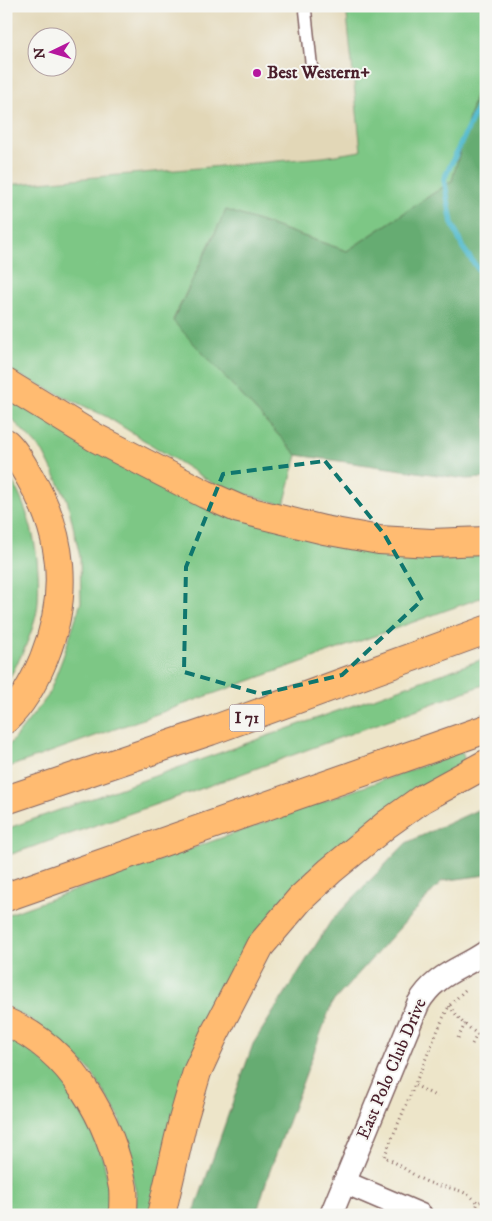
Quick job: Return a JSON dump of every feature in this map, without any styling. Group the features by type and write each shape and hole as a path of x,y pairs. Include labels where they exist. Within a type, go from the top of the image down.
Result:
{"highway":[{"path":"6,383 111,446 206,494 239,508 324,530 379,540 431,543 486,541"},
{"path":"6,443 23,466 46,507 57,547 60,574 57,618 50,643 36,677 6,719"},
{"name":"I 71","path":"6,800 210,731 486,630"},
{"path":"6,897 486,729"},
{"path":"161,1215 182,1120 197,1072 260,946 300,899 330,871 387,824 422,799 486,764"},
{"path":"6,1022 24,1029 58,1057 82,1085 98,1111 118,1165 123,1190 123,1215"}],"street":[{"name":"East Polo Club Drive","path":"331,1215 424,992 436,981 486,952"},
{"path":"344,1182 421,1215"}],"lane":[{"path":"306,6 312,71"}],"path":[{"path":"470,986 449,1006 384,1157 425,1181 462,1190 478,1202"},
{"path":"449,1006 465,1024 486,1041"},
{"path":"458,1038 465,1024"},
{"path":"472,1044 477,1035"},
{"path":"415,1085 437,1097"},
{"path":"473,1215 478,1202 486,1199"}],"highlighted area":[{"path":"325,461 384,534 422,600 342,675 261,694 184,672 186,567 223,474"}],"shaded area":[{"path":"6,6 346,6 361,151 323,157 6,185"}],"green space":[{"path":"346,6 486,6 486,55 452,181 347,251 226,210 173,320 297,455 284,505 217,486 107,417 6,369 6,185 323,157 361,151"},
{"path":"486,55 486,478 466,479 297,455 173,321 226,210 347,251 452,181"},
{"path":"6,398 166,487 486,549 486,596 6,768 6,749 48,696 81,602 80,557 67,499 43,452 6,413"},
{"path":"6,471 15,486 28,517 36,550 39,585 37,611 31,632 22,655 6,683"},
{"path":"486,658 486,684 192,792 6,856 6,829"},
{"path":"462,751 465,762 254,938 151,1215 136,1215 136,1193 119,1117 90,1070 68,1049 31,1020 6,1007 6,915"},
{"path":"486,806 486,875 442,881 332,1003 268,1176 256,1215 193,1215 253,1044 331,921 406,843"},
{"path":"6,1032 69,1082 100,1145 110,1191 111,1215 6,1215"}],"waterway":[{"path":"486,90 444,179 452,223 463,248 486,280"}],"place":[{"name":"Best Western+","path":"257,73"}]}
